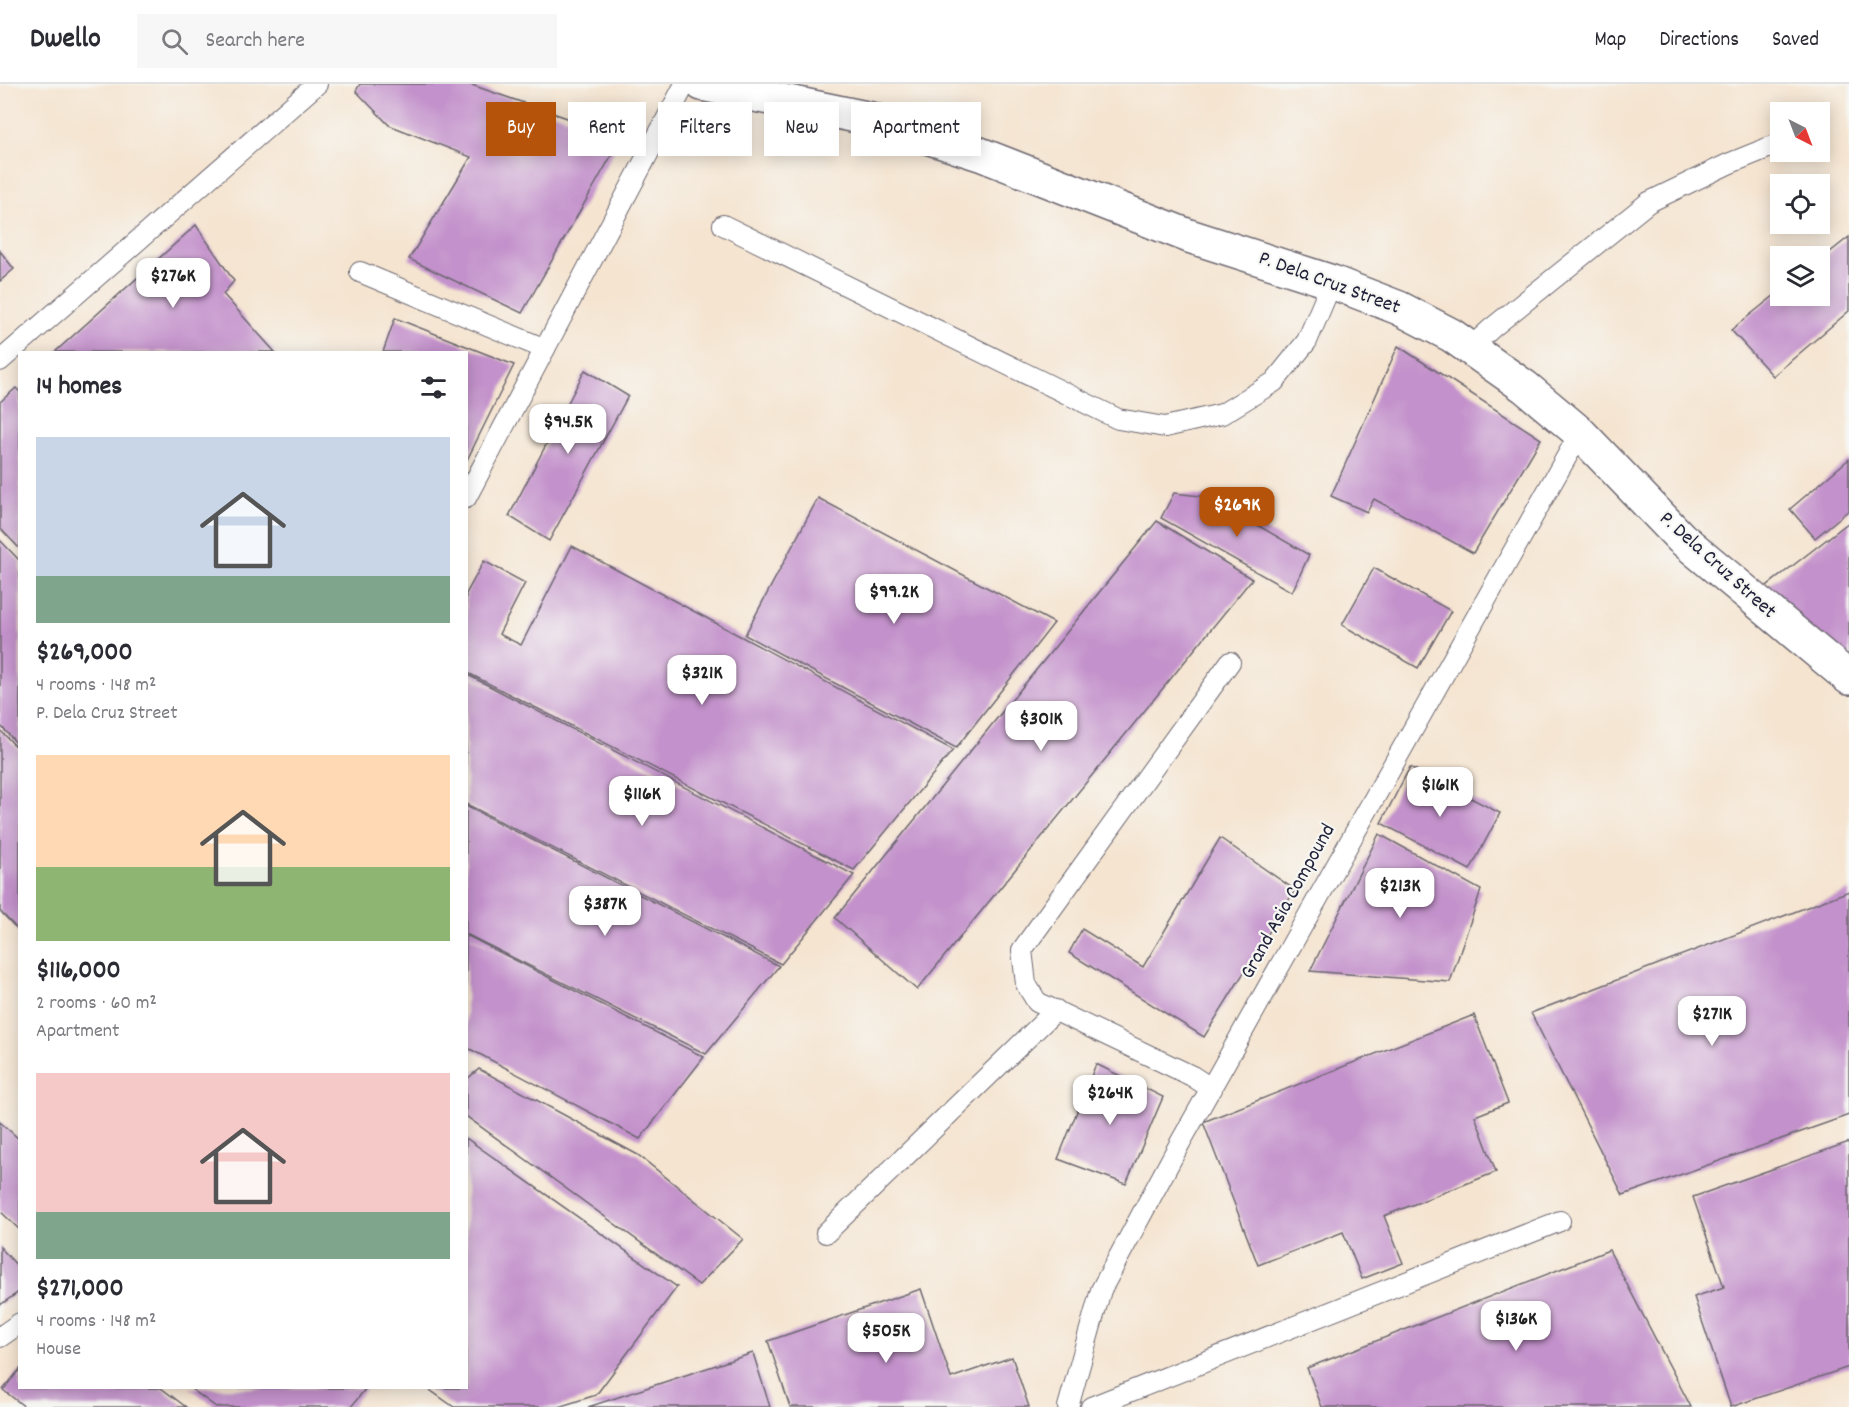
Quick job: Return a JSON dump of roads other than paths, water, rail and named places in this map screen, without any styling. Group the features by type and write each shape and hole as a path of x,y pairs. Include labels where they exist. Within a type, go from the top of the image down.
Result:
{"street":[{"name":"P. Dela Cruz Street","path":"702,84 871,119 980,154 1189,236 1332,282 1399,308 1451,335 1525,387 1580,433 1682,538 1849,678"}],"lane":[{"path":"0,361 317,84"},
{"path":"468,494 685,84"},
{"path":"1470,348 1491,328 1649,202 1728,164 1770,147"},
{"path":"723,225 1118,419 1164,427 1222,414 1274,382 1307,341 1332,282"},
{"path":"360,272 545,349"},
{"name":"Grand Asia Compound","path":"1068,1407 1101,1290 1580,433"},
{"path":"1212,1089 1192,1076 1037,1002 1026,984 1022,950 1230,662"},
{"path":"826,1233 1056,1010"},
{"path":"1091,1407 1560,1221"},
{"path":"0,1337 18,1324"}]}
